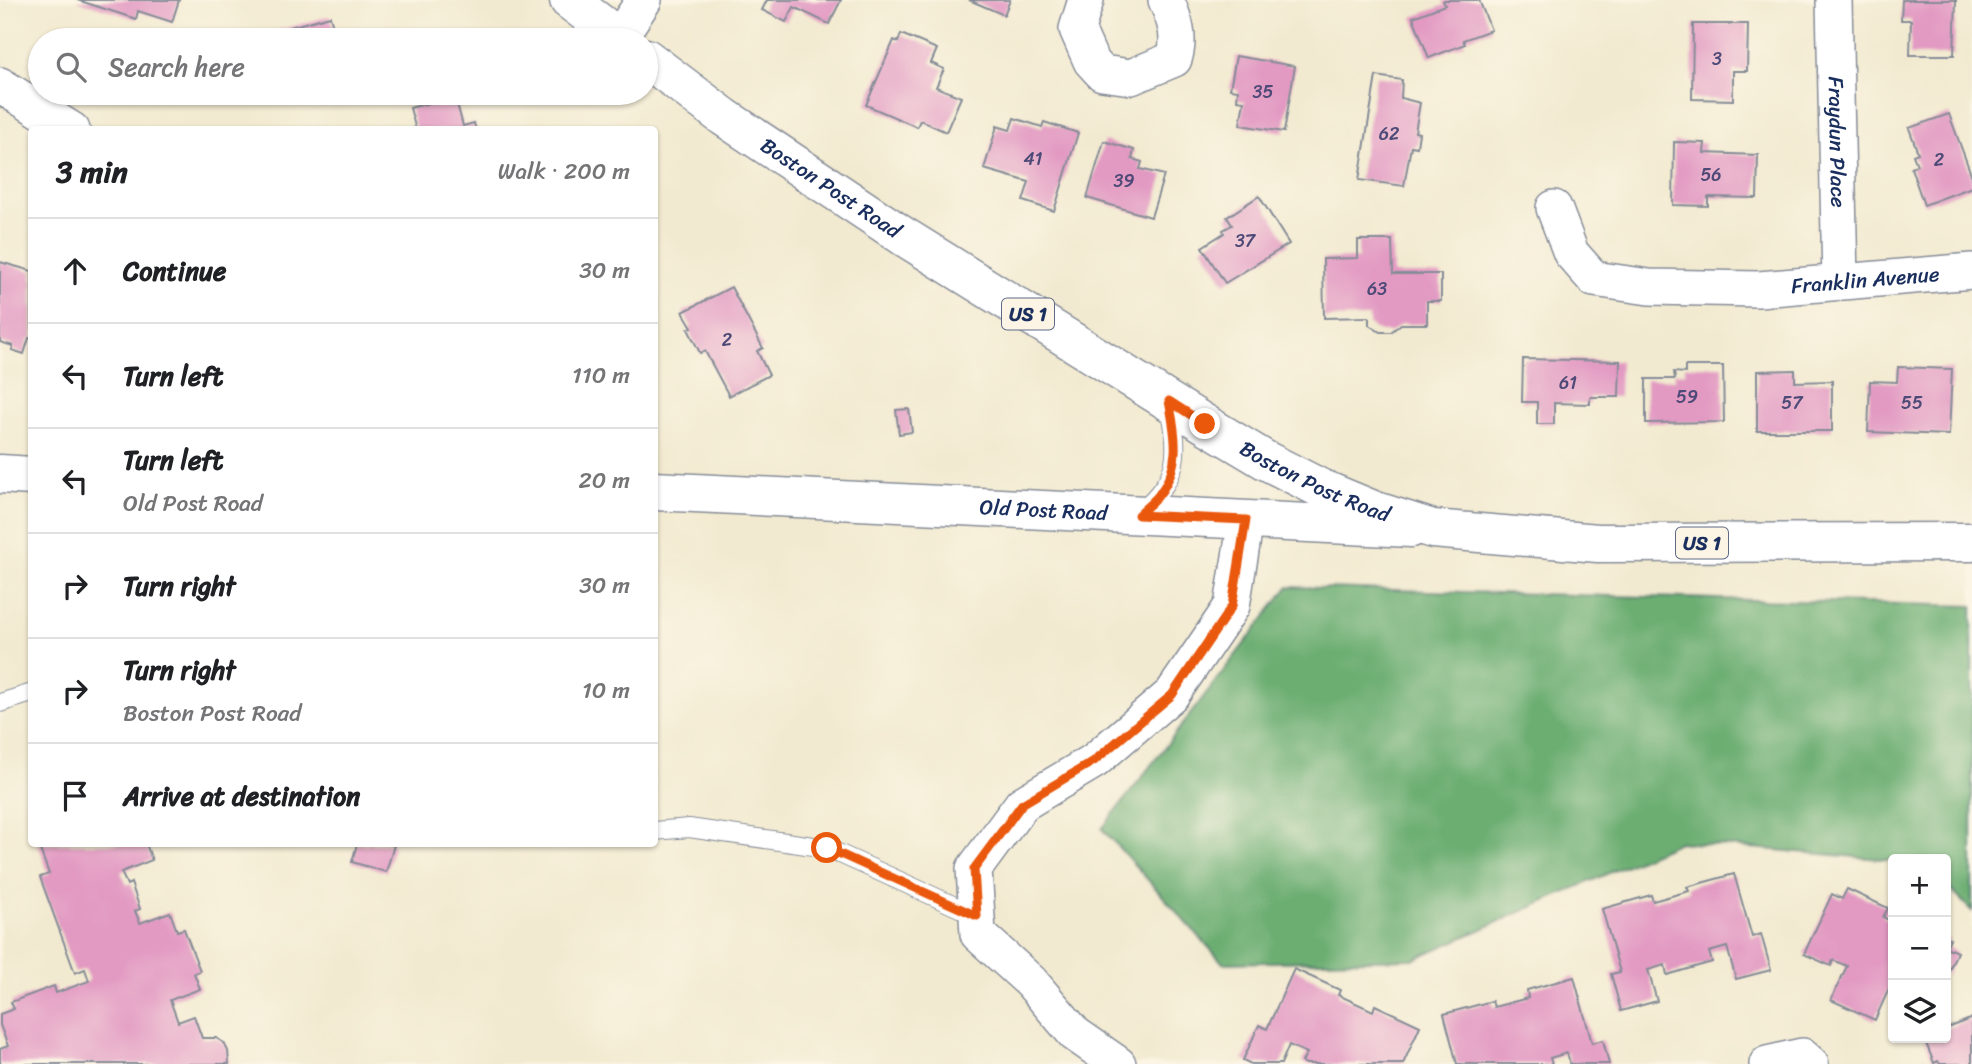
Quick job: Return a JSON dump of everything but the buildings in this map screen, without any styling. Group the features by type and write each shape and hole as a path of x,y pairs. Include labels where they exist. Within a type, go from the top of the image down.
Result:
{"main road":[{"name":"Boston Post Road","path":"569,0 606,28"},
{"name":"Boston Post Road","path":"658,68 724,117 903,236 1169,401 1265,460 1320,488 1373,510 1433,529 1598,543 1972,542"},
{"path":"0,474 28,476"},
{"name":"Old Post Road","path":"658,491 1433,529"}],"street":[{"path":"635,28 644,0"},
{"path":"1086,0 1077,29 1091,61 1102,73 1132,77 1174,59 1179,44 1166,0"},
{"name":"Fraydun Place","path":"1834,0 1840,282"},
{"path":"0,85 28,102"},
{"path":"32,105 66,126"},
{"name":"Franklin Avenue","path":"1554,208 1571,253 1594,279 1649,287 1759,289 1972,271"},
{"path":"1118,1064 1075,1034 1031,982 978,934 974,869 1022,804 1094,761 1172,695 1232,606 1246,520"},
{"path":"1767,1064 1802,1056 1811,1064"}],"lane":[{"path":"1138,515 1158,496 1172,472 1176,453 1169,401"},
{"path":"0,703 28,694"},
{"path":"658,831 689,828 827,848 977,916"}],"green space":[{"path":"1288,587 1972,606 1972,911 1951,890 1951,854 1888,854 1888,860 1679,842 1414,959 1223,963 1102,829"}],"route":[{"path":"827,848 977,916 974,869 1022,804 1094,761 1172,695 1232,606 1246,520 1138,515 1158,496 1172,472 1176,453 1169,401 1205,424"}]}
